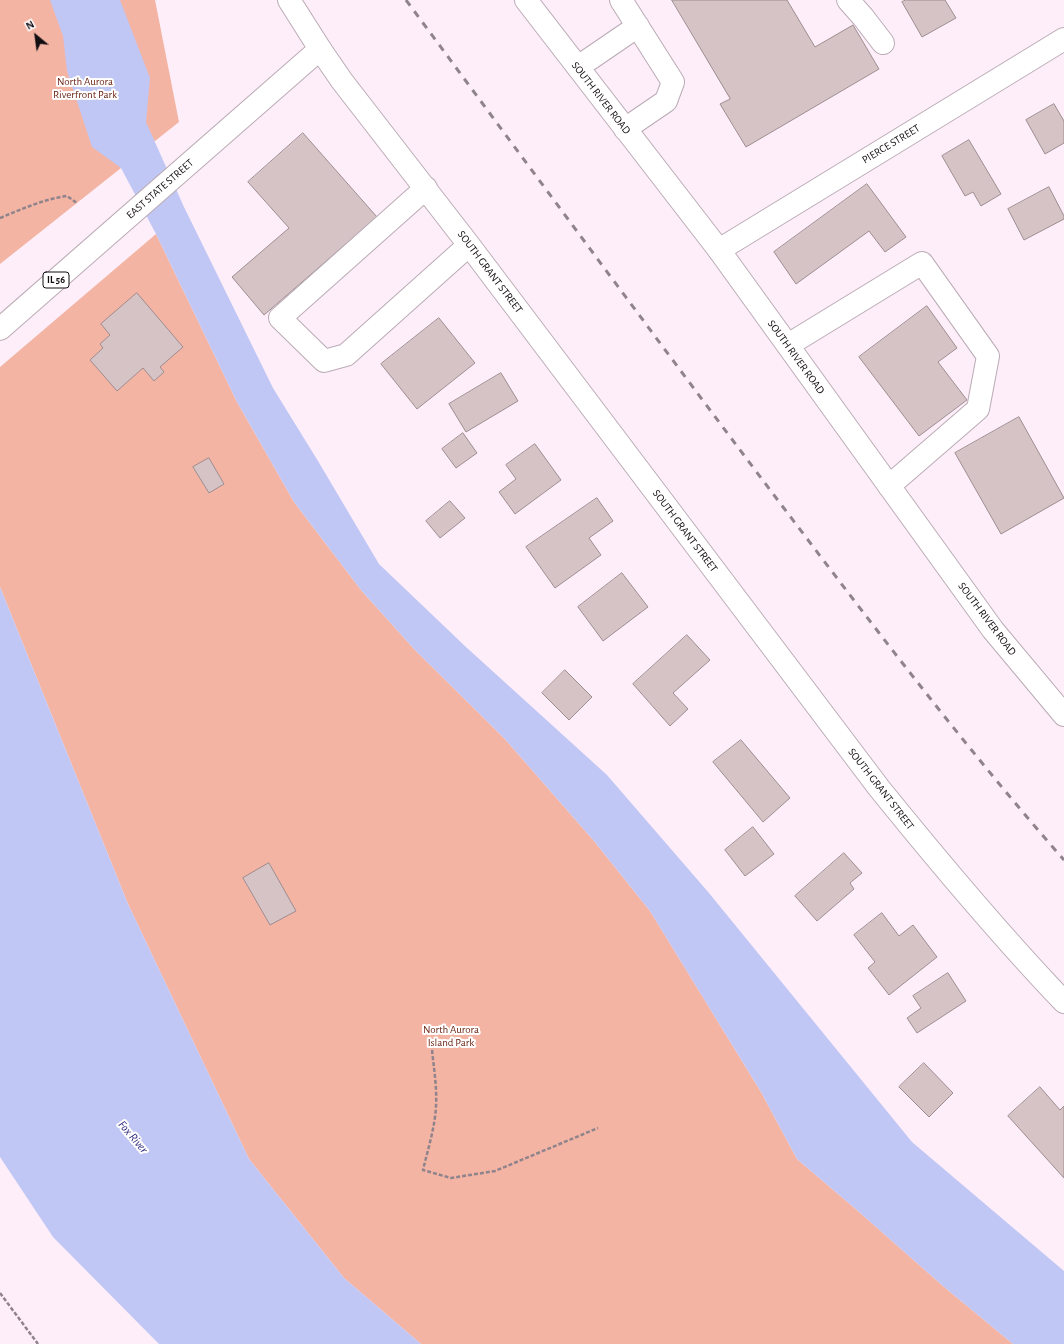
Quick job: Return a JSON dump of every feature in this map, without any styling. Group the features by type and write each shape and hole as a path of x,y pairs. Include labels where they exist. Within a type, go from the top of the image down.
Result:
{"street":[{"name":"SOUTH GRANT STREET","path":"289,0 342,81 426,188 879,788 986,916 1064,1002"},
{"name":"SOUTH RIVER ROAD","path":"526,0 719,250 993,630 1064,715"},
{"path":"621,0 673,82 666,101 625,129"},
{"path":"848,0 864,17 883,43"},
{"path":"578,67 638,26"},
{"name":"PIERCE STREET","path":"719,250 1064,39"},
{"name":"EAST STATE STREET","path":"0,329 320,48"},
{"path":"426,188 280,318 324,361 346,355 469,245"},
{"path":"788,345 922,263 988,356 978,408 889,486"}],"path":[{"path":"0,218 36,204 67,196 77,204"},
{"path":"432,1050 436,1084 436,1107 423,1170 451,1178 495,1171 598,1128"},
{"path":"0,1293 38,1344"}],"green space":[{"name":"North Aurora Riverfront Park","path":"0,0 155,0 179,122 0,264"},
{"name":"North Aurora Island Park","path":"156,234 237,402 294,502 361,590 414,649 504,738 594,841 650,911 761,1092 797,1159 943,1286 1013,1344 421,1344 344,1278 249,1159 128,904 0,587 0,367"}],"water":[{"path":"50,0 120,0 150,78 146,122 184,207 273,388 379,564 466,647 607,775 709,893 912,1142 1064,1271 1064,1344 1013,1344 943,1286 797,1159 761,1092 650,911 594,841 504,738 414,649 361,590 294,502 237,402 156,234 121,168 92,147 67,71 63,36"},
{"name":"Fox River","path":"0,587 128,904 249,1159 344,1278 421,1344 159,1344 53,1237 0,1157"}],"building":[{"path":"672,0 787,0 815,47 853,25 879,69 746,147 720,104 730,99"},
{"path":"906,0 945,0 956,18 922,37 902,2"},
{"path":"1054,104 1064,121 1064,143 1045,154 1026,120"},
{"path":"303,133 377,217 264,315 232,277 289,228 248,182"},
{"path":"969,140 1001,194 981,206 973,192 965,196 942,156"},
{"path":"867,184 906,237 885,252 869,231 796,284 774,252"},
{"path":"1049,187 1064,216 1064,219 1024,240 1008,209"},
{"path":"137,293 183,347 160,367 164,372 154,381 143,368 117,391 90,360 103,348 100,344 110,335 101,324"},
{"path":"927,306 957,348 938,362 967,400 919,436 859,357"},
{"path":"439,318 475,363 417,409 381,364"},
{"path":"501,373 518,401 466,432 449,404"},
{"path":"1019,417 1064,498 1001,534 955,453"},
{"path":"463,433 477,453 456,468 442,449"},
{"path":"535,444 561,480 515,514 499,492 516,479 506,465"},
{"path":"209,458 224,484 209,493 193,467"},
{"path":"597,498 613,521 589,538 601,555 555,588 526,547"},
{"path":"450,501 465,518 440,538 426,521"},
{"path":"622,573 648,607 603,641 578,607"},
{"path":"687,635 710,660 673,693 688,709 670,726 633,684"},
{"path":"565,670 592,697 569,720 542,693"},
{"path":"741,740 790,798 763,822 713,762"},
{"path":"753,827 774,854 745,876 725,850"},
{"path":"844,853 862,873 850,883 854,889 817,921 795,896"},
{"path":"269,863 296,911 270,925 243,878"},
{"path":"882,913 899,936 913,925 937,957 889,995 868,968 875,962 854,935"},
{"path":"948,973 966,1001 917,1033 907,1018 921,1008 913,996"},
{"path":"924,1063 953,1093 929,1117 899,1087"},
{"path":"1040,1087 1060,1110 1064,1106 1064,1178 1008,1116"}],"railway":[{"path":"406,0 688,381 851,597 991,774 1064,860"}]}
